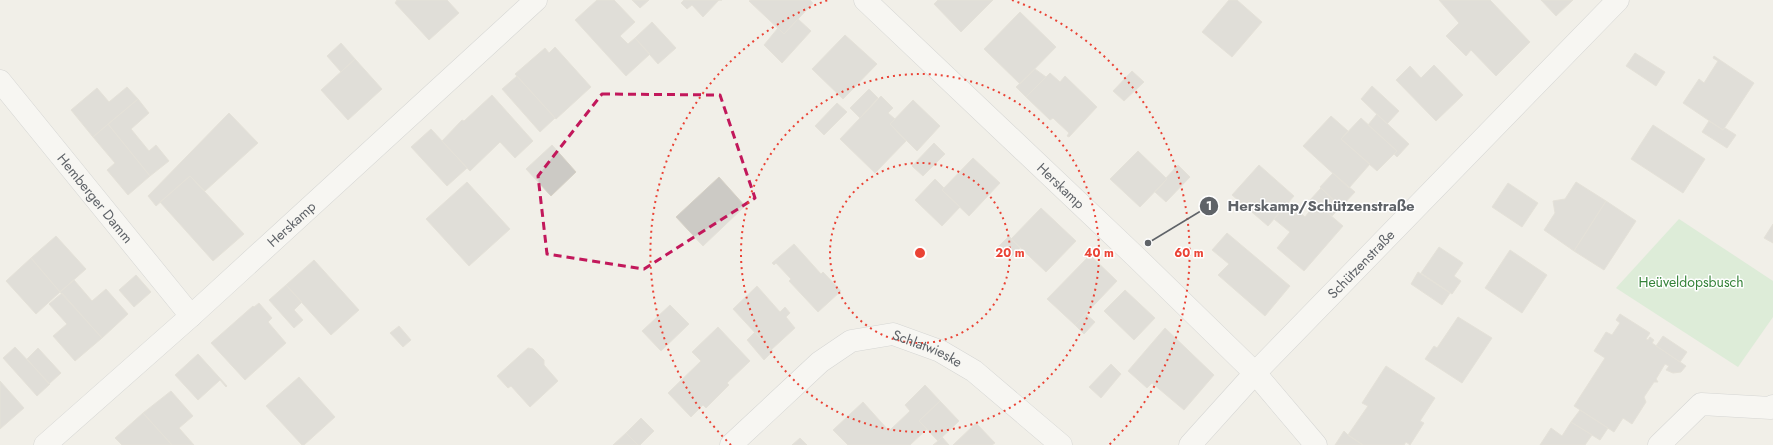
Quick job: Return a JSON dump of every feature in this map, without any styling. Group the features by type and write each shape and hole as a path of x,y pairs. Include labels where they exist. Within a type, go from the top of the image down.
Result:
{"street":[{"name":"Herskamp","path":"45,445 191,316 536,0"},
{"name":"Herskamp","path":"865,0 1135,256 1255,373"},
{"name":"Schützenstraße","path":"1190,445 1255,373 1618,0"},
{"name":"Hemberger Damm","path":"0,81 191,316"},
{"name":"Schlatwieske","path":"731,445 820,362 851,341 893,334 940,351 974,371 1061,445"},
{"path":"1255,373 1316,445"},
{"path":"1659,445 1701,404 1772,408 1773,406"}],"highlighted area":[{"path":"602,94 720,95 755,198 644,269 547,254 538,176"}],"green space":[{"name":"Heüveldopsbusch","path":"1679,219 1773,281 1773,317 1738,367 1616,288"}],"building":[{"path":"397,0 447,0 459,13 429,40 395,3"},
{"path":"597,0 614,0 635,22 620,36 628,44 635,38 650,54 626,76 575,20"},
{"path":"632,0 649,0 640,8"},
{"path":"684,0 719,0 703,17 692,5 687,9 681,3"},
{"path":"810,0 813,3 784,34 749,1"},
{"path":"938,0 993,0 961,32 934,4"},
{"path":"1229,0 1237,0 1262,22 1232,57 1202,32"},
{"path":"1439,0 1490,0 1530,42 1496,76 1471,50 1466,56 1446,36 1459,23"},
{"path":"1541,0 1573,0 1556,16"},
{"path":"1020,12 1056,47 1020,84 984,49"},
{"path":"798,19 811,31 782,63 764,45 778,28 784,34"},
{"path":"652,22 676,48 658,64 635,38"},
{"path":"845,35 877,64 843,99 812,69"},
{"path":"341,43 355,59 341,72 327,56"},
{"path":"555,47 591,87 556,119 515,74 545,48 549,53"},
{"path":"1635,53 1665,72 1656,86 1626,66"},
{"path":"1714,56 1754,83 1723,130 1683,103 1699,79 1704,83 1718,61 1713,58"},
{"path":"355,59 382,89 348,120 321,90"},
{"path":"1434,65 1463,95 1436,121 1396,80 1410,66 1421,78"},
{"path":"1035,69 1046,77 1026,97 1016,87"},
{"path":"1132,71 1144,82 1124,101 1113,91"},
{"path":"1050,73 1060,82 1065,76 1097,107 1069,137 1067,136 1069,133 1053,118 1050,120 1026,97"},
{"path":"517,76 555,118 540,132 502,89"},
{"path":"1372,86 1399,111 1387,124 1361,99"},
{"path":"127,87 138,99 93,137 71,110 97,88 109,102"},
{"path":"869,89 878,98 860,118 850,108"},
{"path":"492,95 533,141 515,158 500,142 470,171 442,141 462,120 464,121"},
{"path":"881,96 893,108 888,113 895,119 890,124 906,141 875,173 840,139"},
{"path":"138,99 149,113 131,129 149,151 156,145 169,161 150,176 108,124"},
{"path":"913,100 940,126 917,151 890,124"},
{"path":"837,103 847,112 824,135 815,126"},
{"path":"229,113 258,143 205,191 190,176 156,206 148,196"},
{"path":"1377,114 1409,144 1397,157 1394,154 1397,151 1368,125"},
{"path":"1331,116 1348,131 1341,139 1370,164 1349,188 1303,146"},
{"path":"1361,118 1397,151 1377,171 1341,139"},
{"path":"1709,121 1723,130 1725,128 1736,135 1727,148 1702,132"},
{"path":"108,124 150,176 128,195 107,170 115,163 93,137"},
{"path":"1653,125 1705,159 1683,193 1631,159"},
{"path":"431,129 467,168 447,186 411,147"},
{"path":"934,143 945,154 923,176 912,166"},
{"path":"552,145 576,172 551,196 526,169"},
{"path":"1138,151 1167,179 1140,207 1110,179"},
{"path":"973,158 1000,183 969,216 942,190"},
{"path":"1178,165 1190,177 1166,202 1155,192"},
{"path":"1259,165 1294,196 1268,226 1232,195"},
{"path":"1333,173 1355,192 1341,207 1320,187"},
{"path":"190,176 244,234 213,261 160,202"},
{"path":"719,177 745,206 703,246 676,217"},
{"path":"935,179 944,188 942,190 960,207 942,226 915,200"},
{"path":"467,182 510,229 469,266 426,219"},
{"path":"1576,182 1606,201 1574,251 1544,230 1555,213 1553,201 1565,199"},
{"path":"1508,183 1538,203 1522,227 1492,207"},
{"path":"1321,188 1341,207 1332,216 1310,200"},
{"path":"1606,201 1636,221 1604,270 1574,251"},
{"path":"1288,202 1305,217 1316,203 1343,226 1304,271 1277,248 1290,232 1274,219"},
{"path":"1041,208 1076,241 1046,272 1011,239"},
{"path":"1773,224 1773,243 1764,238"},
{"path":"1227,233 1290,286 1265,316 1218,275 1229,264 1212,250"},
{"path":"56,236 86,269 60,292 31,258"},
{"path":"1009,236 1020,248 1010,258 998,247"},
{"path":"794,244 821,274 823,272 841,291 818,312 789,281 791,279 776,263 774,265 772,263"},
{"path":"1439,247 1463,263 1454,276 1461,281 1452,294 1421,273"},
{"path":"1510,250 1547,275 1522,313 1485,288"},
{"path":"1090,255 1117,281 1075,325 1047,299"},
{"path":"31,258 60,292 36,314 6,281"},
{"path":"314,260 359,310 331,335 286,285"},
{"path":"1418,272 1450,293 1442,305 1411,284"},
{"path":"136,275 151,292 134,307 119,290"},
{"path":"74,280 92,301 106,289 128,314 102,338 60,292"},
{"path":"286,285 302,302 294,310 303,320 294,328 269,300"},
{"path":"757,286 780,312 785,307 790,313 786,317 795,328 771,350 733,309"},
{"path":"1125,290 1155,318 1134,340 1104,311"},
{"path":"62,293 102,338 75,361 53,336 67,324 49,304"},
{"path":"259,303 272,318 268,322 286,343 245,380 211,343 253,306 254,307"},
{"path":"670,305 689,324 661,351 642,331"},
{"path":"1086,314 1095,322 1084,334 1075,325"},
{"path":"1620,314 1650,333 1646,339 1648,340 1650,337 1654,340 1652,343 1686,366 1681,372 1673,373 1666,370 1669,366 1665,364 1656,379 1658,382 1654,382 1644,397 1646,402 1632,424 1623,418 1614,432 1574,406 1605,358 1594,351 1606,332 1612,335 1620,323 1616,320"},
{"path":"1458,317 1492,338 1462,383 1425,359 1434,346 1437,348"},
{"path":"399,326 411,340 403,347 390,333"},
{"path":"718,327 750,361 727,383 729,385 706,408 703,405 691,417 668,393 701,361 692,352"},
{"path":"1165,328 1214,375 1184,410 1152,383 1147,388 1128,371"},
{"path":"755,332 773,351 764,360 747,340"},
{"path":"1663,336 1687,352 1680,362 1656,346"},
{"path":"15,347 50,384 37,396 3,358"},
{"path":"38,348 61,373 49,384 27,359"},
{"path":"528,348 533,349 544,360 544,365 558,381 530,407 511,386 508,388 497,376"},
{"path":"198,354 227,386 226,387 220,380 198,400 175,375"},
{"path":"1111,364 1121,374 1101,398 1089,387"},
{"path":"1386,366 1435,398 1420,421 1424,423 1410,445 1406,442 1404,445 1363,445 1348,435 1368,406 1362,403"},
{"path":"299,377 335,417 304,445 302,445 266,406"},
{"path":"0,381 24,408 0,429"},
{"path":"925,385 940,401 919,421 927,429 910,445 848,445 833,430 863,402 889,431 910,411 905,405"},
{"path":"171,391 193,416 179,428 194,445 172,445 143,413"},
{"path":"940,401 959,421 938,441 919,421"},
{"path":"1580,410 1608,428 1600,440 1571,422"},
{"path":"143,413 172,445 122,445 115,438"},
{"path":"641,418 654,431 640,445 638,445 626,433"},
{"path":"1571,422 1592,435 1585,445 1540,445 1551,428 1562,436"},
{"path":"976,423 995,443 992,445 953,445"},
{"path":"1344,431 1348,435 1363,445 1335,445"},
{"path":"626,433 638,445 613,445"},
{"path":"942,437 949,445 933,445 938,441"},
{"path":"800,438 807,445 792,445"}],"place":[{"name":"Herskamp/Schützenstraße","path":"1148,243"}]}
